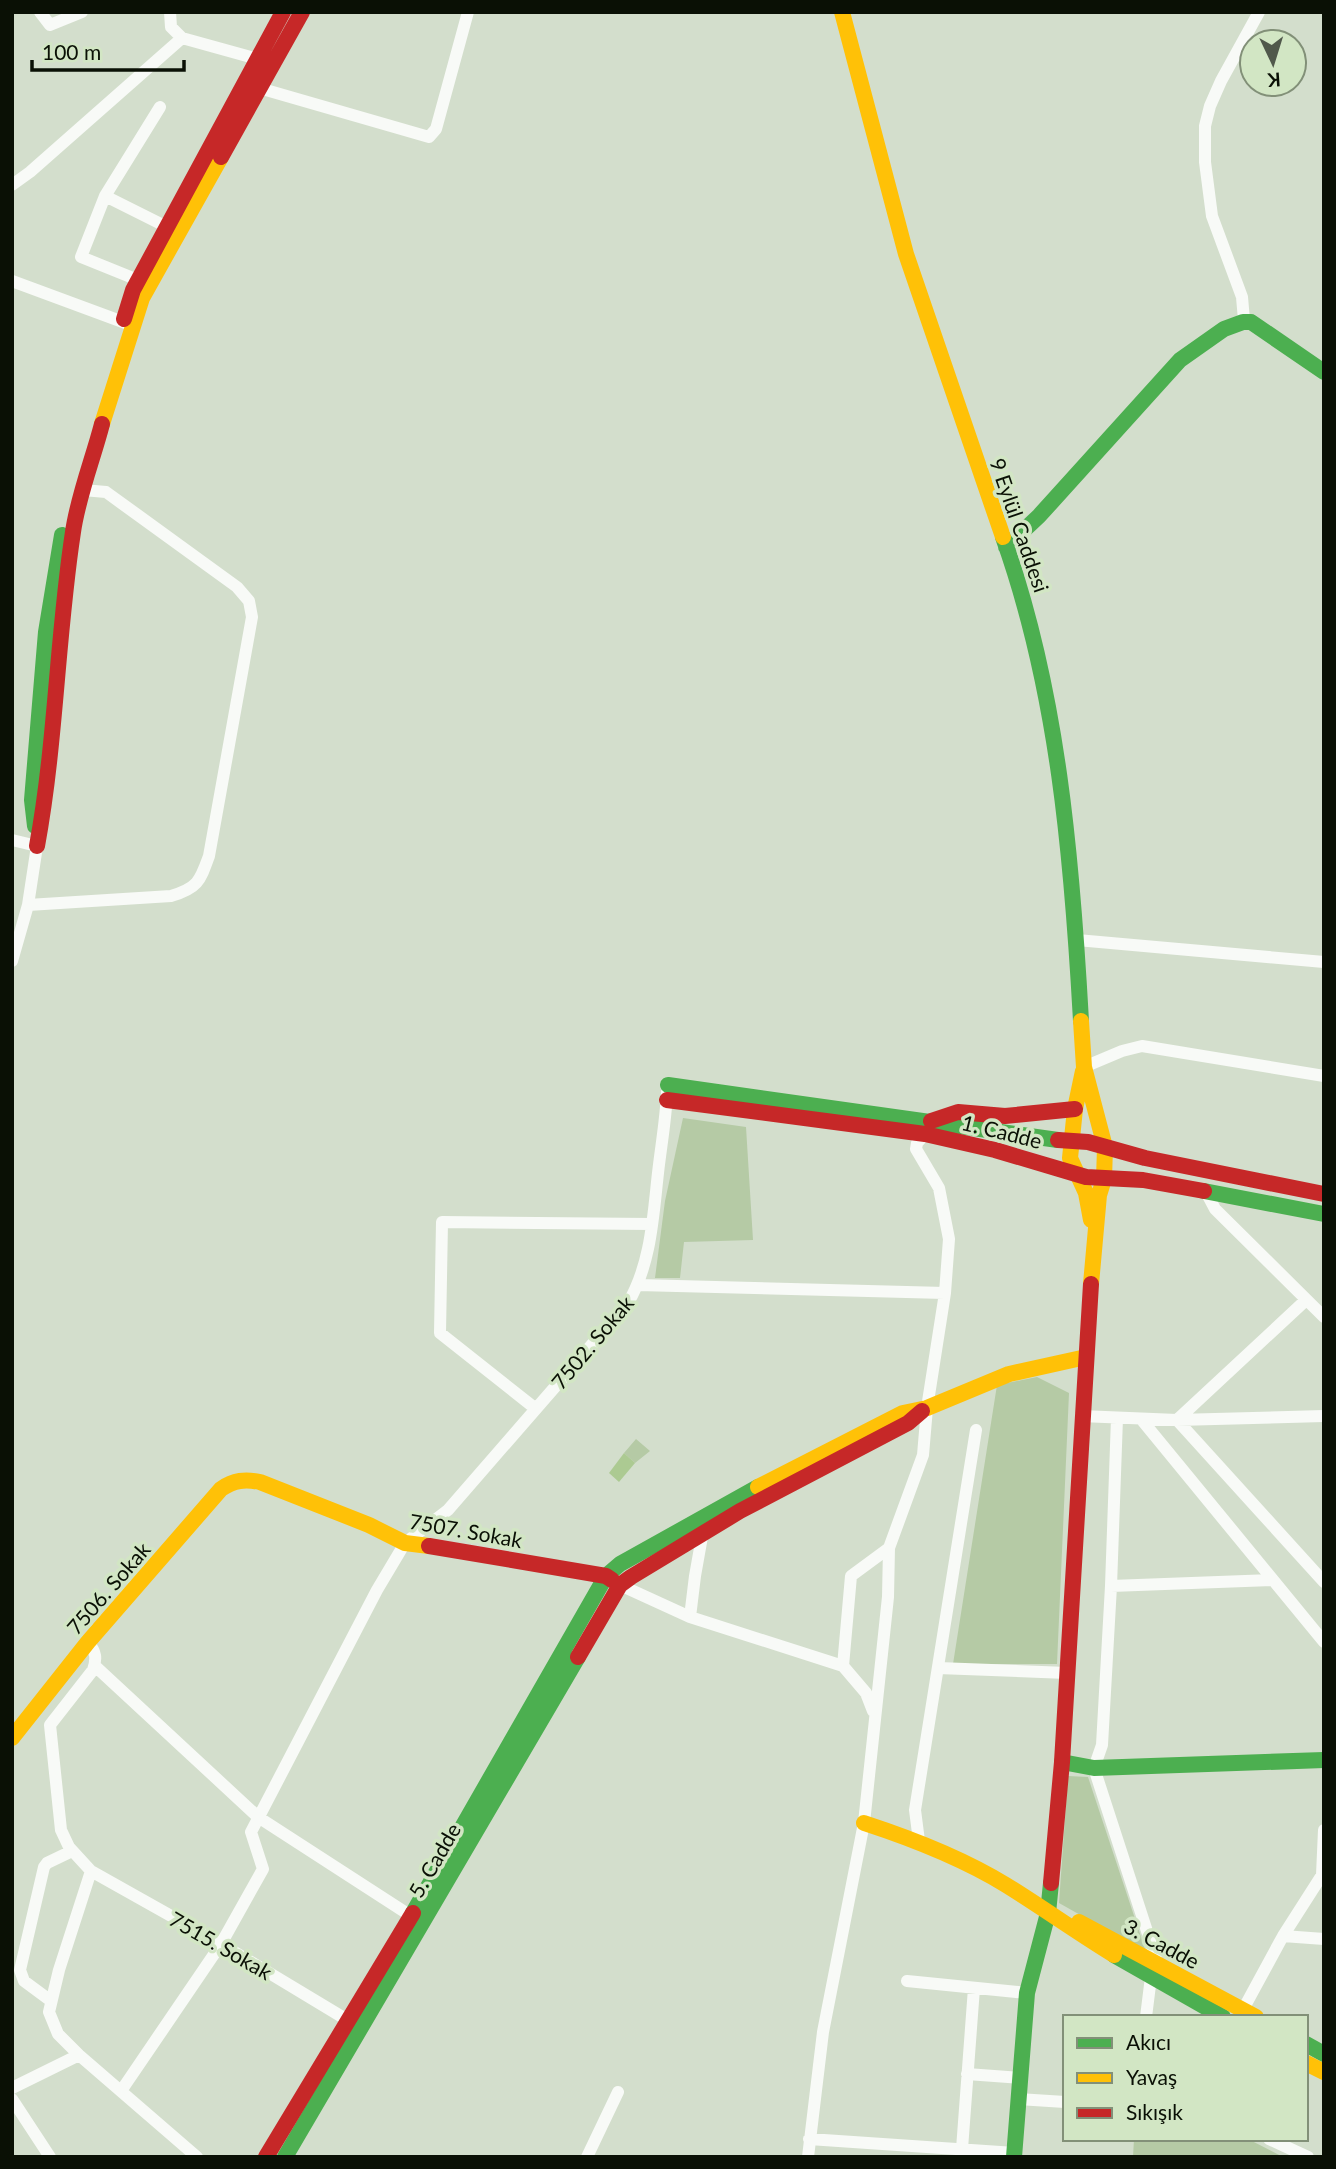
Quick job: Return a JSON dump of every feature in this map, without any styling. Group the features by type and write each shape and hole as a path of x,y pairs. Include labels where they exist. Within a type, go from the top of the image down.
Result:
{"street":[{"path":"40,12 50,25 82,12"},
{"path":"170,12 171,27 182,37 258,59"},
{"path":"12,961 28,905 43,813 57,657 72,542 138,280 283,12"},
{"path":"37,846 32,800 46,632 64,526 127,324 302,12"},
{"path":"259,88 429,137 436,129 468,12"},
{"name":"9 Eylül Caddesi","path":"842,12 906,254 1023,591 1054,742 1077,940 1084,1068 1105,1147 1104,1179 1099,1195 1094,1237 1062,1762 1048,1913 1027,1993 1015,2155"},
{"path":"1244,320 1242,297 1212,216 1205,162 1205,126 1221,81 1259,12"},
{"path":"12,185 182,37"},
{"path":"138,280 81,257 105,196 160,107"},
{"path":"105,196 167,227"},
{"path":"12,281 127,324"},
{"path":"1006,547 1039,516 1180,360 1215,334 1244,320 1258,326 1324,372"},
{"path":"28,905 171,896 190,890 201,879 209,856 252,617 249,601 237,587 106,492 83,490"},
{"path":"12,840 37,846"},
{"path":"1077,940 1324,962"},
{"path":"1084,1068 1122,1051 1142,1046 1324,1076"},
{"name":"9 Eylül Caddesi","path":"1084,1068 1075,1109 1070,1158 1075,1174 1086,1193 1094,1237"},
{"name":"1. Cadde","path":"667,1092 928,1127 1088,1142 1145,1158 1324,1194"},
{"name":"7502. Sokak","path":"405,1544 448,1510 628,1303 644,1266 652,1224 667,1092"},
{"path":"808,2157 823,2032 864,1823 888,1597 889,1548 923,1455 927,1408 945,1293 950,1239 939,1188 916,1149 917,1143 928,1127 958,1112 1005,1116 1075,1109"},
{"name":"1. Cadde","path":"928,1127 1075,1174 1104,1179 1143,1180 1324,1214"},
{"path":"1206,1192 1215,1209 1324,1317"},
{"path":"536,1409 440,1333 442,1222 652,1224"},
{"path":"638,1285 945,1293"},
{"path":"1177,1420 1306,1300"},
{"path":"265,2157 411,1916 606,1576 620,1564 766,1482 903,1413 927,1408 1009,1374 1086,1357"},
{"path":"620,1585 642,1568 703,1531 908,1423 927,1408"},
{"path":"1082,1416 1177,1420 1324,1416"},
{"path":"1117,1418 1102,1745 1094,1768 1154,1971 1146,2015"},
{"path":"1141,1419 1324,1642"},
{"path":"1177,1420 1324,1582"},
{"path":"919,1841 915,1810 976,1430"},
{"name":"7507. Sokak","path":"245,1479 260,1482 369,1525 405,1544 476,1553 606,1576"},
{"name":"7506. Sokak","path":"12,1738 89,1642 221,1489 234,1480 245,1479"},
{"path":"691,1617 703,1531"},
{"path":"121,2091 221,1944 263,1869 251,1832 377,1590 405,1544"},
{"path":"843,1666 850,1576 889,1548"},
{"path":"606,1576 691,1617 843,1666 866,1693 875,1714"},
{"path":"1111,1586 1272,1580"},
{"name":"5. Cadde","path":"285,2157 620,1585"},
{"path":"51,2001 24,1981 20,1970 44,1867 47,1863 72,1852 61,1830 50,1726 94,1666 95,1650 89,1642"},
{"path":"94,1666 258,1817 411,1916"},
{"path":"937,1668 1067,1673"},
{"path":"1062,1762 1094,1768 1324,1760"},
{"name":"3. Cadde","path":"864,1823 919,1841 1005,1884 1048,1913 1154,1971 1246,2014"},
{"path":"1246,2014 1283,1936 1322,1875 1324,1830"},
{"name":"7515. Sokak","path":"72,1852 91,1871 221,1944 349,2021"},
{"path":"91,1871 59,1970 49,2012 58,2034 197,2157"},
{"path":"1283,1936 1324,1939"},
{"name":"3. Cadde","path":"1154,1971 1220,2015"},
{"path":"907,1981 1027,1993"},
{"path":"962,2149 974,1988"},
{"path":"1308,2045 1324,2054"},
{"path":"12,2088 79,2054"},
{"path":"1308,2064 1324,2073"},
{"path":"967,2074 1020,2078"},
{"path":"587,2157 618,2092"},
{"path":"12,2099 50,2157"},
{"path":"1018,2099 1063,2102"},
{"path":"809,2139 1015,2155"},
{"path":"1273,2141 1308,2157"}],"shaded area":[{"path":"683,1118 746,1127 753,1240 684,1242 680,1278 655,1278 665,1201"},
{"path":"1037,1377 1069,1393 1057,1664 953,1664 997,1385"},
{"path":"636,1439 650,1451 635,1463 624,1453"},
{"path":"624,1453 635,1463 619,1482 609,1473"},
{"path":"1068,1776 1088,1777 1146,1952 1059,1903"},
{"path":"1134,2141 1252,2141 1283,2157 1133,2157"}],"traffic: fast":[{"path":"1006,547 1039,516 1180,360 1224,329 1251,322 1324,372"},
{"path":"35,826 32,800 46,632 62,535"},
{"path":"1003,537 1022,595 1037,655 1059,776 1073,898 1081,1021"},
{"path":"668,1085 1058,1140"},
{"path":"1204,1191 1324,1214"},
{"path":"413,1913 606,1576 620,1564 758,1487"},
{"path":"285,2157 578,1657"},
{"path":"1062,1762 1094,1768 1324,1760"},
{"path":"1014,2157 1027,1993 1048,1913 1051,1883"},
{"path":"1114,1955 1219,2015"},
{"path":"1308,2045 1324,2054"}],"traffic: slow":[{"path":"842,12 906,254 1003,537"},
{"path":"102,424 142,298 221,157"},
{"path":"1081,1021 1084,1067 1105,1147 1104,1179 1099,1195 1091,1284"},
{"path":"1083,1071 1075,1109 1070,1158 1086,1193 1091,1220"},
{"path":"758,1487 903,1413 927,1408 1009,1374 1086,1357"},
{"path":"12,1738 88,1642 221,1489 230,1484 260,1482 369,1525 405,1543 429,1546"},
{"path":"864,1823 972,1866 1114,1955"},
{"path":"1079,1922 1252,2015"},
{"path":"1308,2064 1324,2072"}],"traffic: jam":[{"path":"124,319 133,290 283,12"},
{"path":"221,157 302,12"},
{"path":"37,846 75,518 102,424"},
{"path":"667,1100 925,1134 995,1150 1086,1177 1143,1180 1204,1191"},
{"path":"931,1121 958,1112 1005,1116 1075,1109"},
{"path":"1058,1140 1088,1142 1145,1158 1324,1194"},
{"path":"1051,1883 1062,1762 1091,1284"},
{"path":"578,1657 620,1585 631,1577 740,1511 908,1423 922,1411"},
{"path":"429,1546 606,1576 612,1580"},
{"path":"266,2157 413,1913"}]}
